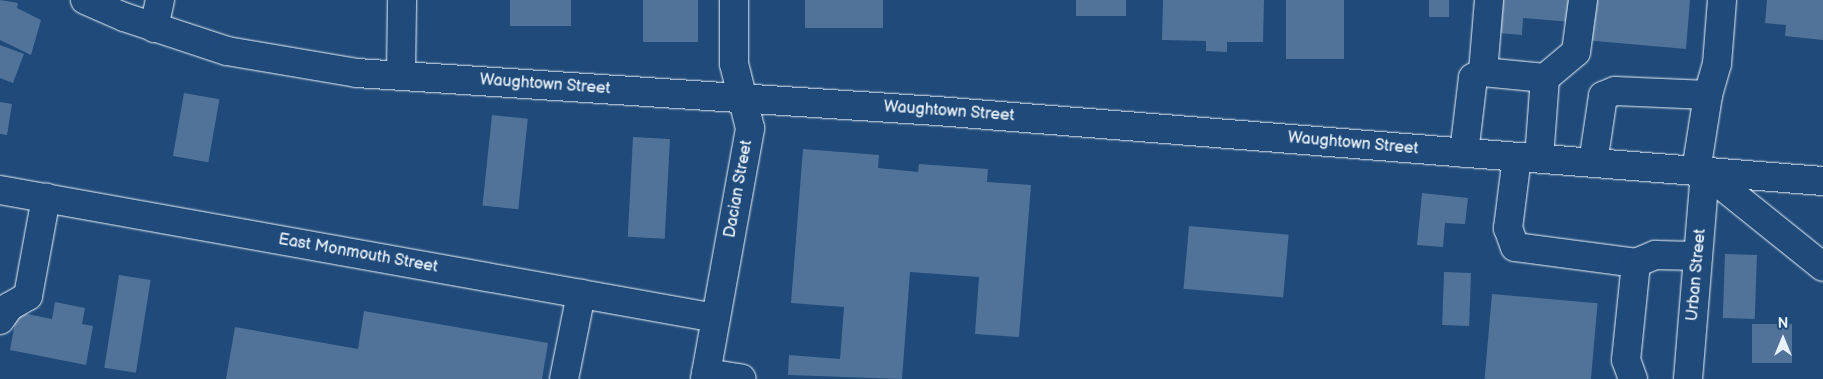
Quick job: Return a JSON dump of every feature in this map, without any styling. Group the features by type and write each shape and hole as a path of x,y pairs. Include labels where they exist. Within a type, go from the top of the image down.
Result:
{"main road":[{"name":"Waughtown Street","path":"84,0 154,28 271,60 316,68 1464,152 1823,181"},
{"path":"154,28 160,0"},
{"path":"401,75 402,0"},
{"name":"Dacian Street","path":"706,376 750,128 734,64 734,0"},
{"path":"1482,72 1490,0"},
{"path":"1583,0 1576,52 1545,78 1528,157 1508,228 1515,247 1636,263 1655,255 1698,256"},
{"name":"Urban Street","path":"1688,379 1698,256 1700,171 1708,95 1717,64 1722,0"},
{"path":"1464,152 1472,78 1482,72 1545,78"},
{"path":"1592,162 1603,96 1615,91 1708,95"},
{"path":"1700,171 1823,267"},
{"name":"East Monmouth Street","path":"0,190 716,318"},
{"path":"0,320 8,307 28,296 46,198"},
{"path":"1633,379 1626,360 1636,263"},
{"path":"564,379 581,294"},
{"path":"706,376 742,379"}],"building":[{"path":"0,0 18,3 17,8 41,20 31,55 0,40"},
{"path":"510,0 571,0 571,26 510,26"},
{"path":"643,0 698,0 698,42 643,42"},
{"path":"805,0 883,0 883,28 805,28"},
{"path":"1076,0 1126,0 1126,16 1076,16"},
{"path":"1163,0 1264,0 1263,42 1227,42 1227,52 1206,51 1206,41 1162,40"},
{"path":"1286,0 1344,0 1344,59 1286,59"},
{"path":"1429,0 1449,0 1449,17 1429,17"},
{"path":"1503,0 1572,0 1570,22 1523,18 1522,35 1500,33"},
{"path":"1588,0 1690,0 1686,49 1584,40"},
{"path":"1767,0 1823,0 1823,40 1785,36 1786,25 1765,23"},
{"path":"0,45 24,54 13,83 0,78"},
{"path":"184,93 219,99 208,162 173,156"},
{"path":"0,102 12,104 7,135 0,134"},
{"path":"492,115 528,119 518,209 482,206"},
{"path":"633,137 670,139 665,239 628,237"},
{"path":"803,149 879,155 878,168 918,172 919,164 988,169 987,182 1031,185 1019,337 975,334 979,277 910,272 902,379 788,375 789,355 840,359 844,307 791,303"},
{"path":"1422,193 1468,198 1465,224 1445,223 1443,247 1417,245"},
{"path":"1189,226 1289,235 1283,297 1184,289"},
{"path":"1725,254 1757,255 1755,319 1723,318"},
{"path":"1444,272 1471,273 1469,326 1442,325"},
{"path":"119,275 151,280 136,373 104,368"},
{"path":"1492,294 1598,303 1591,379 1485,379"},
{"path":"55,302 85,308 82,324 93,326 86,365 10,350 17,312 52,319"},
{"path":"364,311 548,343 542,379 226,379 235,327 358,349"},
{"path":"1752,324 1792,324 1792,363 1752,363"}]}
